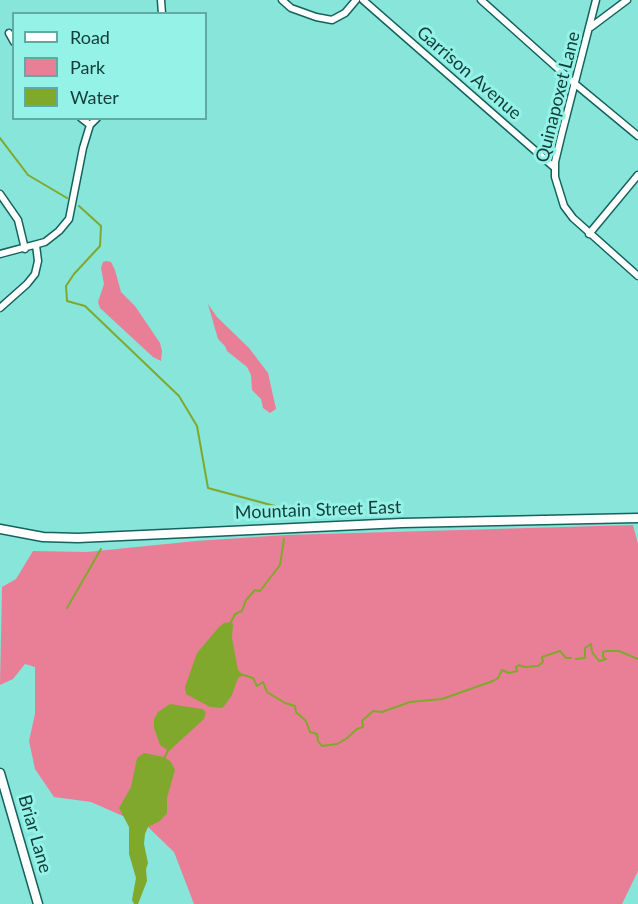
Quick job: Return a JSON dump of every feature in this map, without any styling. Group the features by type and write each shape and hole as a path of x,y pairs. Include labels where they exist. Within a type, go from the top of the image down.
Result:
{"main road":[{"name":"Mountain Street East","path":"0,529 43,537 78,538 402,523 638,518"},
{"name":"Briar Lane","path":"0,773 38,904"}],"street":[{"path":"282,0 291,8 332,20 345,13 356,0"},
{"name":"Garrison Avenue","path":"363,0 555,168"},
{"path":"481,0 574,83 638,136"},
{"name":"Quinapoxet Lane","path":"596,0 591,27 574,83 555,177 564,206 573,218 638,276"},
{"path":"591,27 627,0"},
{"path":"9,33 12,38"},
{"path":"83,120 90,126"},
{"path":"0,254 45,242 60,231 69,219 82,148 90,126 95,120"},
{"path":"589,234 638,175"},
{"path":"0,194 18,220 25,249"},
{"path":"0,308 35,274 38,261 36,245"}],"green space":[{"path":"103,262 111,262 115,270 121,292 135,306 160,343 161,361 153,357 100,308 98,302 104,284 101,268"},
{"path":"208,304 217,317 249,348 268,373 276,409 270,413 263,408 261,399 252,390 251,375 247,367 227,351 218,339"},
{"path":"633,525 638,544 638,871 622,904 194,904 174,852 148,827 91,802 54,797 35,769 29,741 35,714 35,667 25,664 13,679 0,685 2,587 16,579 33,551 87,552 286,535"}],"water":[{"path":"231,622 238,670 243,675 238,678 232,695 222,708 210,707 186,694 185,687 197,653 219,627"},
{"path":"170,704 202,709 206,712 204,719 169,751 160,745 154,728 154,719 158,712"},
{"path":"144,753 164,757 171,762 175,770 167,798 167,813 160,821 148,827 145,834 147,881 138,904 134,904 132,900 136,878 129,854 129,827 119,808 131,787 137,758"}],"waterway":[{"path":"0,138 28,175 67,198"},
{"path":"79,206 101,226 100,246 66,286 67,301 85,306 179,396 197,426 208,488 286,509"},
{"path":"231,622 235,614 242,611 246,600 255,590 260,591 280,565 284,539"},
{"path":"67,608 101,549"},
{"path":"576,659 585,658 585,648 591,644 592,652 599,661 606,659 603,657 603,652 606,651 619,651 638,659"},
{"path":"240,674 253,678 257,686 263,682 267,692 295,706 296,712 306,721 310,732 317,734 322,746 337,744 346,739 357,729 363,727 362,721 373,711 382,712 410,702 442,699 493,681 498,678 502,670 509,673 517,671 516,667 519,665 538,666 543,662 542,657 560,651 566,658 571,658"},
{"path":"164,759 169,748"}]}
